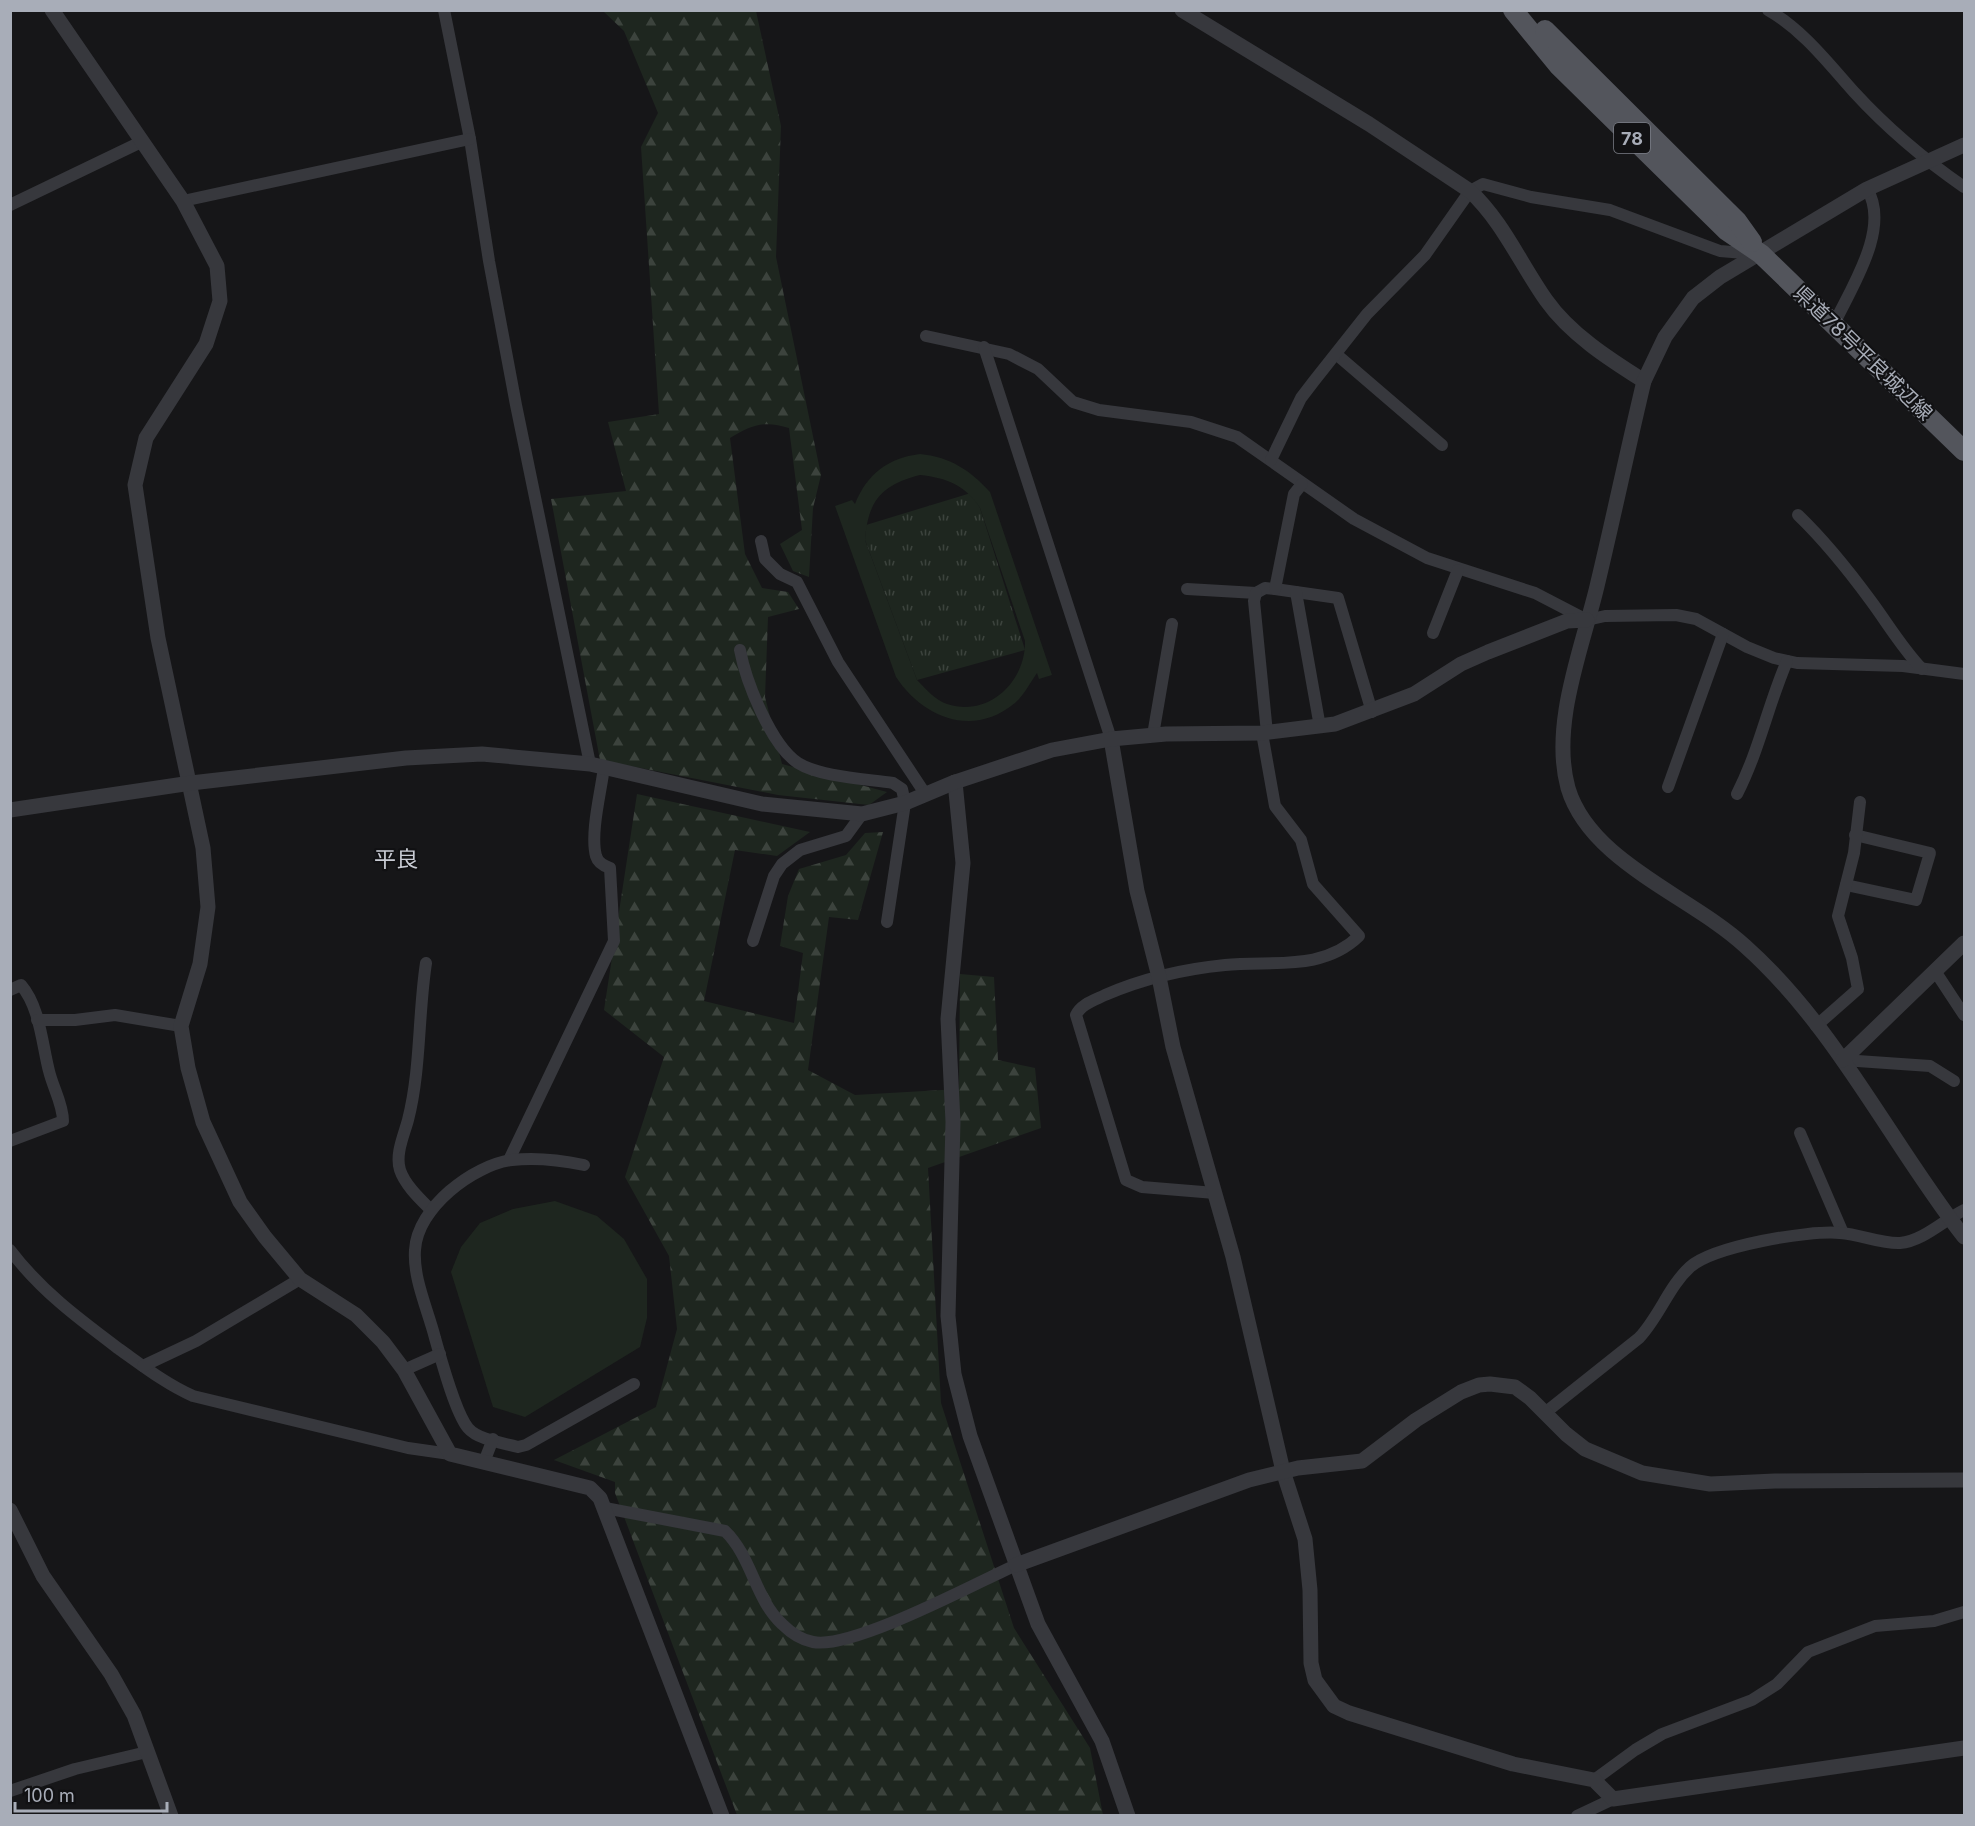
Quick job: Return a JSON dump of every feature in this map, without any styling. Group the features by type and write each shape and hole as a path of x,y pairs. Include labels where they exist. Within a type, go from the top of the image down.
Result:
{"main road":[{"name":"県道78号平良城辺線","path":"1513,10 1558,65 1727,231 1761,254 1965,452"},
{"name":"県道78号平良城辺線","path":"1529,10 1567,54 1737,221 1761,254"}],"street":[{"path":"52,10 183,201 217,266 220,301 206,344 146,438 135,485 158,638 191,783 203,848 208,907 200,964 181,1026 188,1068 203,1122 240,1202 300,1279 356,1315 383,1342 404,1370 450,1454"},
{"path":"444,10 470,139 489,261 597,766 596,856 599,861 610,868 614,941 509,1160"},
{"path":"1182,10 1369,124 1470,191 1482,203 1509,241 1546,301 1604,355 1644,381"},
{"path":"1768,10 1802,36 1854,92 1927,161 1965,188"},
{"path":"183,201 470,139"},
{"path":"10,205 141,142"},
{"path":"1965,145 1867,189 1720,277 1693,298 1665,337 1644,381 1598,585 1572,684 1563,746 1568,787 1582,818 1608,848 1706,914 1745,945 1782,982 1843,1060 1965,1237"},
{"path":"1271,460 1301,398 1367,314 1425,255 1470,191 1483,184 1532,197 1610,210 1720,251 1761,254"},
{"path":"1834,324 1873,241 1873,198 1867,189"},
{"path":"927,336 1009,354 1038,369 1073,402 1099,410 1191,422 1237,437 1302,484 1378,533 1427,558 1458,570 1535,593 1587,620"},
{"path":"984,347 1111,739 1137,891 1189,1110 1233,1257 1283,1471 1305,1539 1310,1590 1311,1663 1315,1680 1334,1706 1375,1723 1513,1764 1594,1780 1613,1799"},
{"path":"1336,354 1442,445"},
{"path":"1275,589 1294,494 1302,484"},
{"path":"1798,515 1840,561 1871,601 1903,650 1922,669"},
{"path":"761,541 765,559 780,574 797,582 805,594 838,662 927,795"},
{"path":"1433,633 1458,570"},
{"path":"1187,589 1257,593 1265,588 1338,598 1372,712"},
{"path":"1296,592 1320,727"},
{"path":"1215,1193 1142,1187 1126,1180 1076,1015 1089,1003 1130,985 1159,977 1226,965 1291,964 1314,960 1348,947 1359,936 1313,884 1301,840 1275,806 1265,733 1254,601 1257,593"},
{"path":"10,810 191,783 406,758 482,754 597,766 762,804 862,814 905,803 955,782 1052,750 1111,739 1154,735 1265,733 1320,727 1372,712 1414,694 1461,664 1567,621 1605,616 1676,615 1696,619 1747,647 1787,661 1922,669 1965,674"},
{"path":"1154,735 1172,624"},
{"path":"1668,787 1723,634"},
{"path":"740,650 744,670 756,703 785,751 798,763 813,770 893,783 902,789 905,803 887,922"},
{"path":"1737,794 1757,752 1777,684 1787,661"},
{"path":"955,782 963,863 948,1019 953,1122 948,1271 950,1346 961,1406 970,1436 1038,1624 1102,1741 1128,1815"},
{"path":"1816,1026 1858,989 1852,958 1838,916 1854,853 1860,802"},
{"path":"753,941 774,876 782,864 800,850 846,836 862,814"},
{"path":"1846,885 1916,900 1930,852 1855,835"},
{"path":"1843,1060 1965,943"},
{"path":"426,963 420,999 414,1091 398,1157 400,1170 417,1197 431,1210"},
{"path":"1935,971 1965,1015"},
{"path":"10,990 21,985 25,990 37,1020 50,1074 63,1112 63,1122 10,1141"},
{"path":"37,1020 75,1020 115,1015 181,1026"},
{"path":"1843,1060 1930,1066 1954,1081"},
{"path":"1800,1133 1843,1233"},
{"path":"584,1165 557,1159 509,1160 457,1185 431,1210 417,1235 415,1260 440,1354 468,1428 518,1447 526,1445 634,1384"},
{"path":"1546,1412 1639,1338 1653,1324 1687,1272 1702,1259 1792,1234 1843,1233 1900,1243 1929,1233 1965,1210"},
{"path":"10,1250 27,1272 54,1298 171,1387 193,1396 408,1448 450,1454 590,1488 605,1508 722,1815"},
{"path":"143,1366 196,1341 300,1279"},
{"path":"404,1370 440,1354"},
{"path":"605,1508 725,1531 737,1543 771,1611 782,1624 801,1638 814,1643 832,1643 886,1625 1016,1564 1210,1493 1283,1471 1362,1461 1416,1420 1461,1392 1479,1385 1515,1387 1546,1412 1566,1434 1585,1449 1642,1473 1710,1484 1775,1481 1965,1480"},
{"path":"484,1462 492,1439"},
{"path":"10,1510 43,1576 111,1674 134,1715 171,1815"},
{"path":"1594,1780 1635,1750 1662,1734 1752,1700 1777,1684 1808,1652 1875,1626 1934,1621 1965,1612"},
{"path":"1577,1815 1613,1799 1965,1748"},
{"path":"10,1791 75,1769 147,1752"}],"green space":[{"path":"603,11 756,11 781,126 776,257 821,475 813,508 809,577 793,571 780,544 802,530 789,428 773,424 758,425 730,438 745,554 762,588 788,592 799,609 768,617 765,697 782,764 887,792 869,805 778,795 600,760 551,499 626,491 608,422 659,414 641,147 658,113 624,31"},
{"path":"920,454 941,458 959,466 975,477 990,492 1052,675 1039,679 1037,673 1015,703 999,714 966,721 950,719 920,703 907,691 896,677 835,506 852,500 855,504 872,476 898,459","holes":["920,475 930,476 962,488 980,508 1025,641 1024,656 1012,682 1002,693 977,706 962,707 947,704 931,694 917,680 865,540 873,505 886,490 907,479"]},
{"path":"971,493 980,508 1025,650 917,680 865,540 866,525"},
{"path":"637,794 810,832 777,856 735,850 704,1001 794,1023 803,953 780,946 788,896 799,869 846,855 865,833 883,832 858,920 829,917 808,1070 855,1095 959,1089 960,974 994,977 998,1060 1035,1068 1041,1128 928,1168 941,1403 1014,1628 1090,1748 1103,1815 737,1815 615,1493 615,1482 554,1460 656,1407 677,1329 669,1256 625,1177 664,1057 604,1010"},
{"path":"555,1201 597,1216 624,1239 647,1279 647,1318 640,1347 525,1417 493,1407 451,1272 461,1247 480,1223 513,1209"}],"district":[{"name":"平良","path":"396,859"}]}
